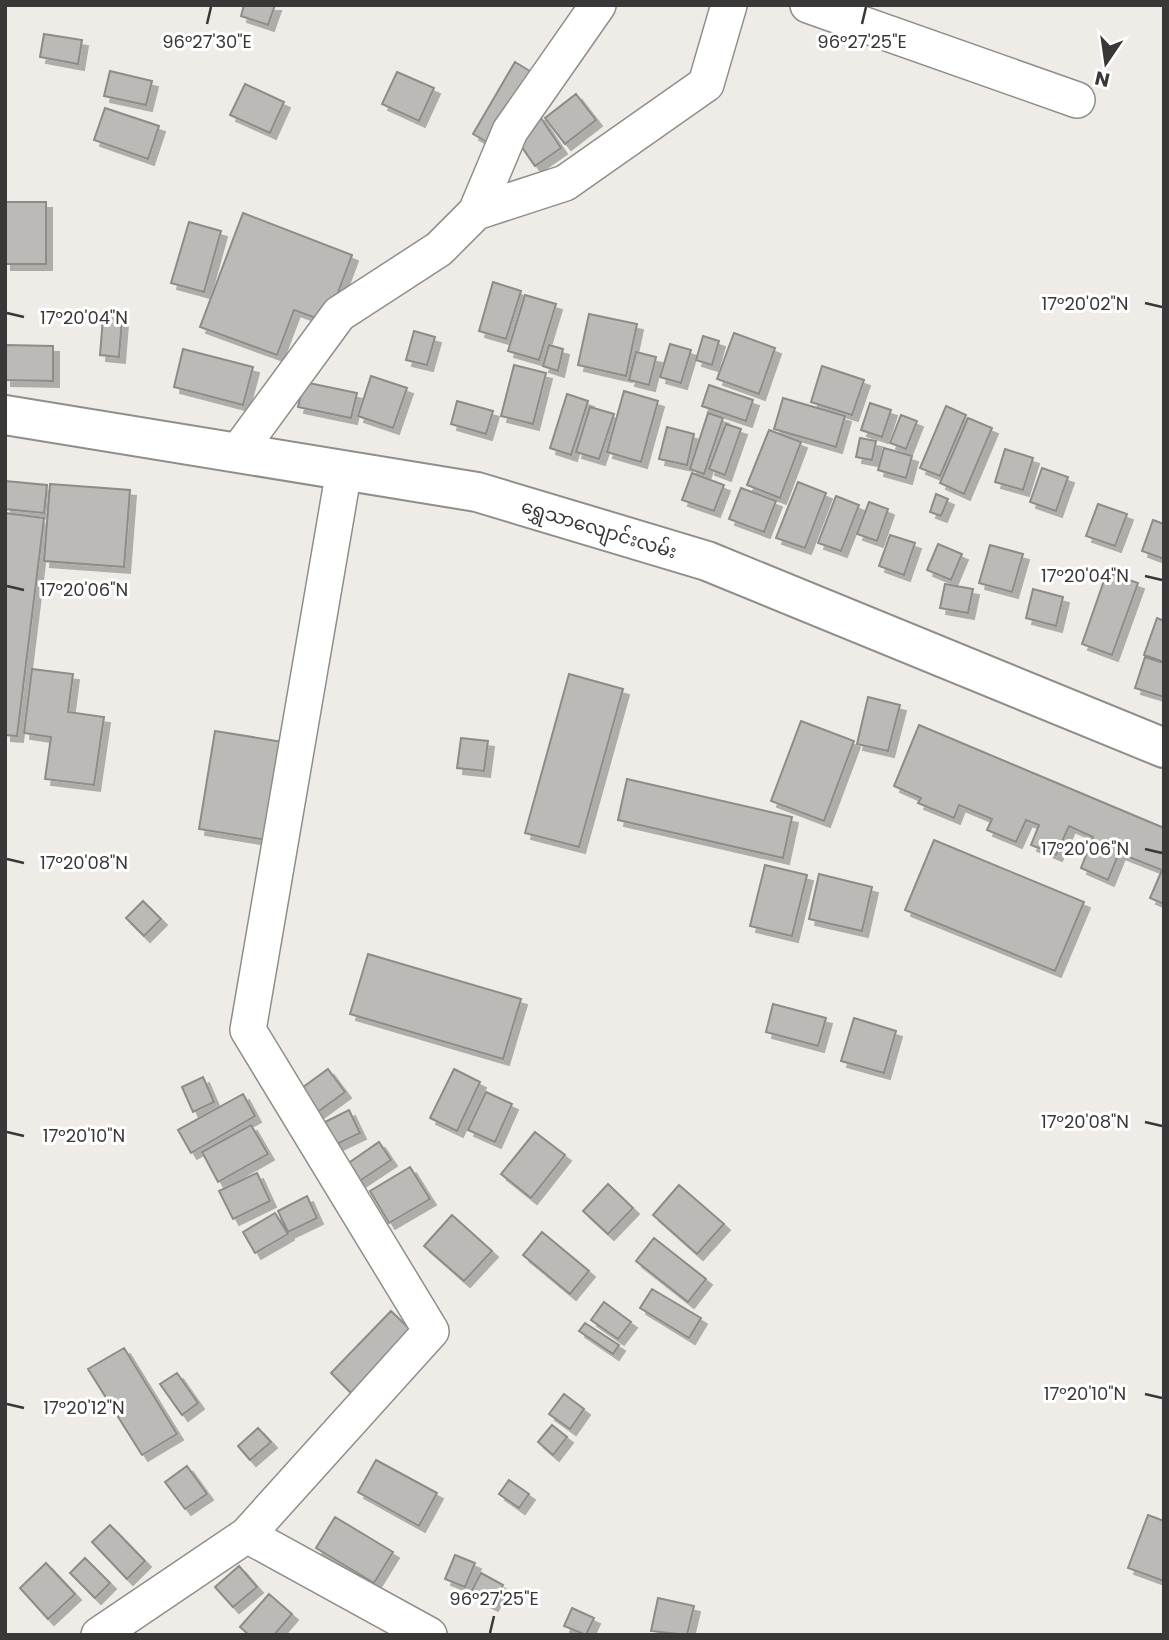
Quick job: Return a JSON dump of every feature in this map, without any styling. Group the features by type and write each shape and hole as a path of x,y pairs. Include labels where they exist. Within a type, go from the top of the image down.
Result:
{"street":[{"path":"237,453 339,314 439,249 476,212 510,131 598,5"},
{"path":"476,212 565,183 706,84 729,5"},
{"path":"808,5 1077,100"},
{"name":"ရွှေသာလျောင်းလမ်း","path":"5,415 477,492 707,561 1164,748"},
{"path":"99,1635 247,1535 431,1331 248,1030 344,470"},
{"path":"247,1535 429,1635"}],"building":[{"path":"244,5 275,5 268,25 241,16"},
{"path":"44,34 82,40 78,64 40,57"},
{"path":"515,62 538,76 497,148 473,134"},
{"path":"110,71 152,81 146,105 104,96"},
{"path":"397,72 434,88 419,121 382,104"},
{"path":"245,84 284,102 270,133 230,115"},
{"path":"576,94 596,120 565,144 545,118"},
{"path":"105,108 159,126 148,159 94,140"},
{"path":"539,115 561,148 535,166 512,133"},
{"path":"5,202 46,202 46,264 5,264"},
{"path":"243,213 352,255 327,322 294,310 277,355 200,327"},
{"path":"189,222 221,231 204,292 171,283"},
{"path":"493,282 521,291 506,339 479,331"},
{"path":"525,295 556,304 539,360 508,351"},
{"path":"589,314 637,324 626,376 578,365"},
{"path":"103,318 122,319 119,357 100,355"},
{"path":"414,331 435,337 427,365 406,360"},
{"path":"734,333 775,348 759,394 717,379"},
{"path":"703,336 719,341 712,365 696,360"},
{"path":"670,344 691,350 681,383 660,377"},
{"path":"5,345 53,346 53,381 5,380"},
{"path":"549,345 563,349 558,371 543,366"},
{"path":"183,349 253,367 243,405 174,387"},
{"path":"636,352 656,357 649,385 629,380"},
{"path":"514,365 546,373 533,424 501,416"},
{"path":"822,366 864,380 852,415 811,402"},
{"path":"371,376 407,388 393,428 358,416"},
{"path":"304,382 357,393 351,418 298,407"},
{"path":"709,385 753,400 746,421 702,406"},
{"path":"624,391 658,401 641,462 607,452"},
{"path":"567,394 588,401 571,455 550,448"},
{"path":"783,398 845,416 836,447 774,429"},
{"path":"457,401 493,411 486,434 451,424"},
{"path":"870,403 891,410 882,437 861,430"},
{"path":"946,406 966,415 940,476 920,468"},
{"path":"590,407 614,414 599,459 576,452"},
{"path":"708,413 723,418 704,474 690,469"},
{"path":"901,415 917,421 906,449 890,443"},
{"path":"968,418 992,428 964,494 940,483"},
{"path":"726,424 741,429 725,475 709,469"},
{"path":"667,427 694,434 687,465 659,459"},
{"path":"769,430 801,442 780,498 747,485"},
{"path":"860,438 876,441 872,460 856,457"},
{"path":"884,448 912,456 906,478 878,470"},
{"path":"1005,449 1033,458 1023,490 995,482"},
{"path":"1042,468 1068,477 1056,511 1030,502"},
{"path":"692,473 724,485 714,511 682,500"},
{"path":"5,481 47,485 44,513 5,509"},
{"path":"798,482 826,493 805,548 776,538"},
{"path":"50,484 130,490 124,567 44,561"},
{"path":"741,488 776,501 764,532 729,519"},
{"path":"936,494 948,499 941,516 930,512"},
{"path":"836,496 859,505 841,551 818,543"},
{"path":"869,502 888,509 877,541 857,534"},
{"path":"1098,504 1127,514 1115,546 1086,536"},
{"path":"5,513 44,518 17,736 5,735"},
{"path":"1153,520 1164,524 1164,559 1142,551"},
{"path":"890,535 915,543 904,575 879,566"},
{"path":"938,544 962,554 951,580 927,570"},
{"path":"990,545 1023,554 1012,592 979,583"},
{"path":"1107,572 1138,583 1112,655 1082,644"},
{"path":"945,584 973,589 968,613 940,608"},
{"path":"1033,589 1063,597 1056,626 1026,618"},
{"path":"1157,618 1164,621 1164,662 1144,655"},
{"path":"1145,657 1164,663 1164,697 1135,688"},
{"path":"32,669 73,674 68,712 104,717 94,785 45,779 51,737 24,733"},
{"path":"569,674 623,689 579,847 525,833"},
{"path":"868,697 900,705 888,751 857,744"},
{"path":"801,721 854,741 824,821 771,801"},
{"path":"919,725 1164,828 1164,904 1150,898 1162,870 1119,853 1108,880 1081,868 1093,837 1069,826 1056,855 1031,845 1039,825 1026,820 1016,842 987,830 992,819 959,805 954,818 918,803 921,798 894,786"},
{"path":"215,731 283,742 267,840 199,829"},
{"path":"461,738 488,741 484,771 457,768"},
{"path":"627,779 792,817 783,858 618,820"},
{"path":"934,840 1084,902 1055,971 905,910"},
{"path":"765,865 807,875 792,936 750,926"},
{"path":"819,874 872,887 862,931 809,919"},
{"path":"143,901 161,919 144,936 126,918"},
{"path":"368,954 521,999 503,1059 350,1014"},
{"path":"773,1004 826,1018 818,1046 766,1032"},
{"path":"854,1018 896,1031 884,1073 841,1061"},
{"path":"328,1069 345,1092 308,1119 291,1096"},
{"path":"454,1069 480,1082 457,1131 430,1118"},
{"path":"203,1077 214,1102 193,1112 182,1087"},
{"path":"486,1092 512,1104 495,1142 468,1130"},
{"path":"243,1094 255,1116 191,1153 178,1130"},
{"path":"349,1110 360,1133 335,1145 325,1122"},
{"path":"251,1125 268,1154 218,1182 202,1152"},
{"path":"535,1132 565,1155 531,1198 501,1174"},
{"path":"379,1142 391,1160 352,1186 340,1169"},
{"path":"410,1167 430,1199 389,1223 370,1191"},
{"path":"257,1173 270,1201 233,1219 219,1191"},
{"path":"608,1184 633,1208 608,1234 583,1211"},
{"path":"679,1185 724,1224 697,1254 653,1215"},
{"path":"307,1196 317,1218 288,1232 278,1211"},
{"path":"275,1213 288,1234 255,1253 243,1232"},
{"path":"452,1215 492,1251 464,1281 424,1246"},
{"path":"542,1232 589,1271 570,1294 523,1255"},
{"path":"654,1238 706,1279 688,1302 636,1261"},
{"path":"652,1289 701,1318 689,1338 640,1308"},
{"path":"604,1302 631,1322 618,1339 591,1320"},
{"path":"391,1311 416,1335 355,1397 331,1373"},
{"path":"585,1323 619,1345 613,1354 579,1331"},
{"path":"124,1348 177,1434 142,1455 88,1369"},
{"path":"177,1373 198,1403 182,1415 160,1384"},
{"path":"564,1394 584,1409 570,1429 549,1414"},
{"path":"552,1425 567,1437 553,1455 538,1442"},
{"path":"258,1428 271,1442 250,1460 238,1446"},
{"path":"376,1460 437,1493 419,1526 358,1492"},
{"path":"187,1466 207,1494 185,1509 165,1482"},
{"path":"509,1480 529,1494 519,1508 499,1494"},
{"path":"1148,1515 1164,1521 1164,1581 1128,1568"},
{"path":"335,1517 393,1552 374,1583 316,1548"},
{"path":"110,1525 145,1561 127,1579 92,1542"},
{"path":"455,1555 475,1563 465,1587 445,1579"},
{"path":"85,1558 110,1583 95,1598 70,1573"},
{"path":"46,1563 75,1594 48,1619 20,1588"},
{"path":"239,1566 257,1587 233,1607 215,1587"},
{"path":"481,1573 503,1585 492,1605 470,1594"},
{"path":"269,1594 292,1614 274,1635 249,1635 240,1627"},
{"path":"658,1598 694,1606 687,1635 651,1631"},
{"path":"572,1608 594,1618 586,1635 564,1626"}]}
